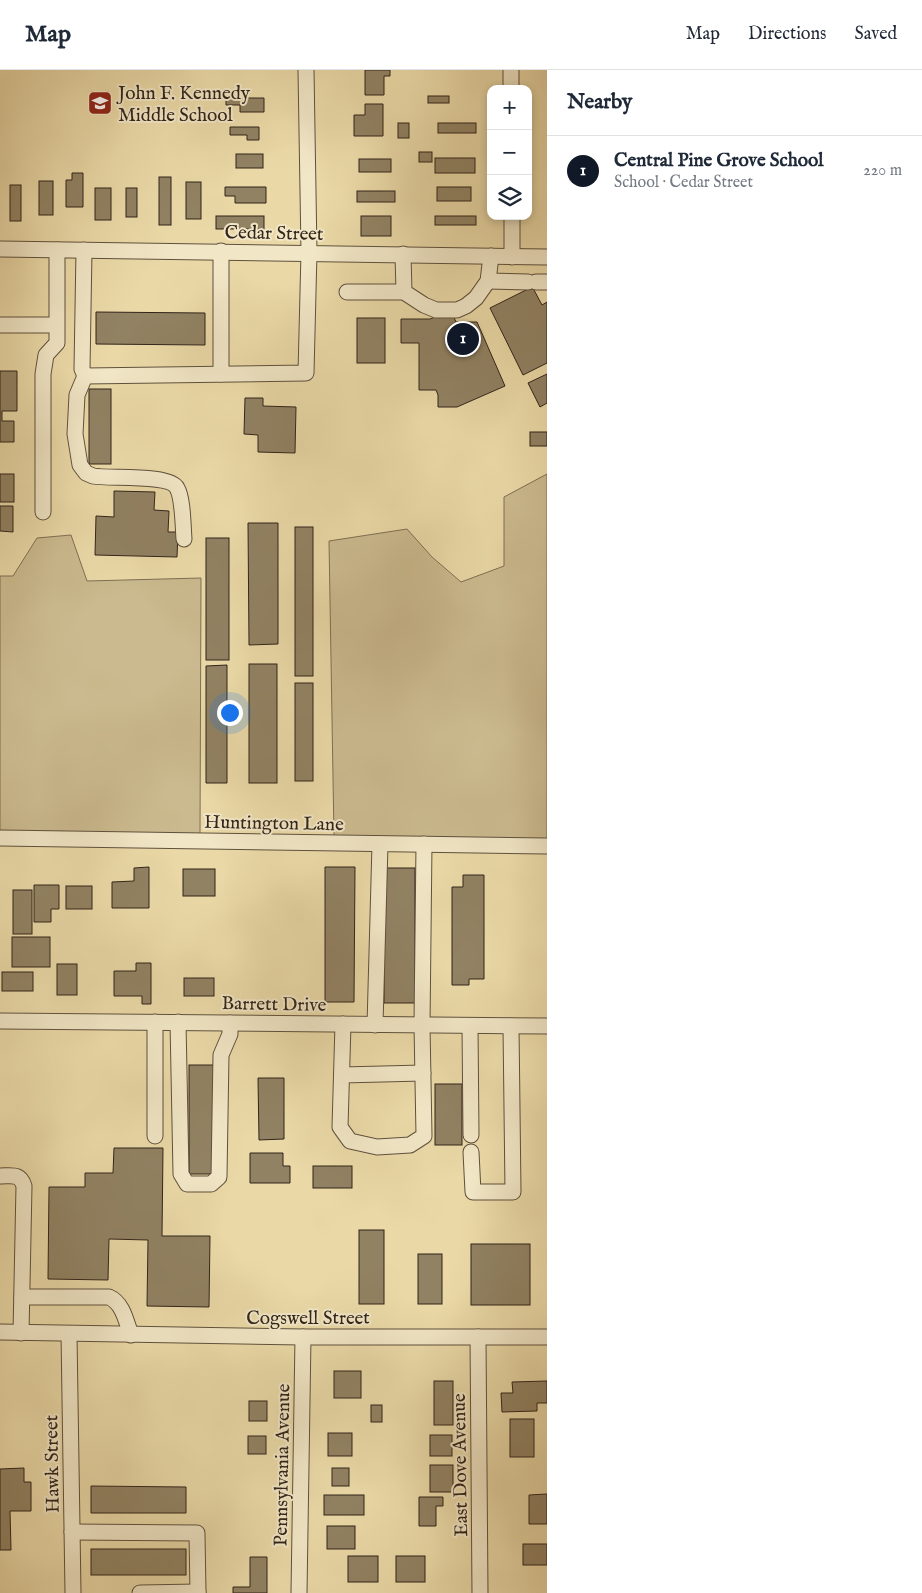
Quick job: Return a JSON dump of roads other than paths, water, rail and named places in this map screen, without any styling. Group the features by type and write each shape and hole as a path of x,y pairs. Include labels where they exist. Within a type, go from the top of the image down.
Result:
{"street":[{"path":"84,376 306,373 309,252 306,70"},
{"path":"511,70 511,85"},
{"path":"512,220 512,256"},
{"name":"Cedar Street","path":"0,249 309,252 547,257"},
{"path":"43,512 43,374 46,355 57,343 57,250"},
{"path":"84,250 82,368 84,376 77,394 75,434 80,465 86,473 93,476 161,479 173,482 178,488 180,497 184,539"},
{"path":"221,252 221,374"},
{"path":"403,254 404,292"},
{"path":"347,292 404,292 424,305 436,310 457,310 476,298 488,281 491,256"},
{"path":"488,281 537,282"},
{"path":"0,325 56,325"},
{"name":"Huntington Lane","path":"0,838 547,846"},
{"path":"375,1024 380,844"},
{"path":"343,1024 340,1127 350,1141 377,1147 410,1145 424,1136 422,1025 424,844"},
{"name":"Barrett Drive","path":"0,1020 547,1026"},
{"path":"155,1022 155,1136"},
{"path":"178,1022 181,1174 187,1184 211,1184 219,1177 221,1055 230,1034 230,1023"},
{"path":"470,1026 471,1135"},
{"path":"471,1152 473,1192 514,1192 511,1026"},
{"path":"342,1075 423,1073"},
{"path":"0,1176 18,1176 24,1186 21,1332"},
{"path":"22,1297 109,1298 115,1300 120,1305 131,1335"},
{"name":"Cogswell Street","path":"0,1332 303,1337 547,1337"},
{"name":"Hawk Street","path":"69,1334 73,1593"},
{"name":"Pennsylvania Avenue","path":"299,1593 303,1337"},
{"name":"East Dove Avenue","path":"478,1337 480,1593"},
{"path":"72,1532 197,1533 198,1592 140,1593"}],"place":[{"name":"John F. Kennedy Middle School","path":"100,103"},
{"name":"Central Pine Grove School","path":"463,339"}]}
